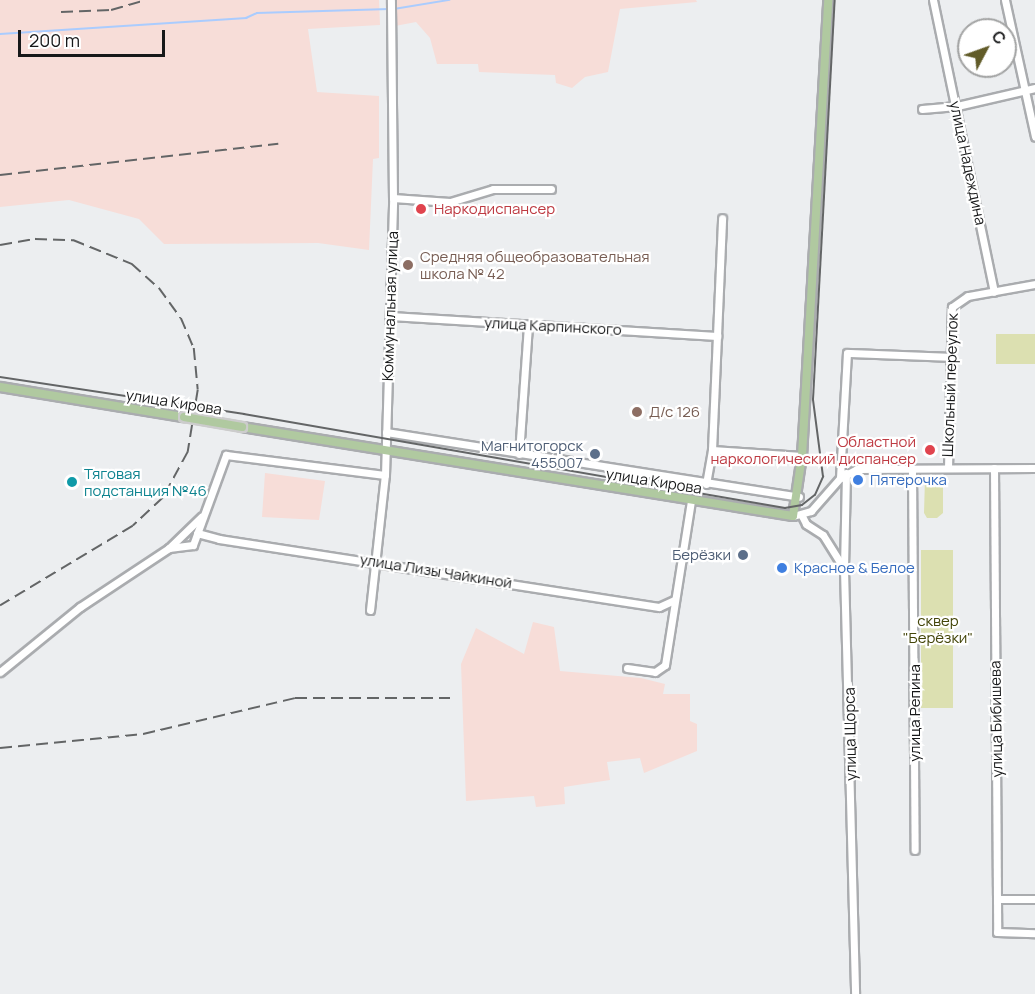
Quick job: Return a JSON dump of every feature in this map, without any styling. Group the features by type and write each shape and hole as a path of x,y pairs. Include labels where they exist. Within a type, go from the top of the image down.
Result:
{"main road":[{"path":"798,516 828,0"},
{"name":"улица Кирова","path":"0,387 798,516"}],"street":[{"name":"Коммунальная улица","path":"370,610 386,450 393,198 391,0"},
{"name":"улица Надеждина","path":"933,0 957,106 994,292"},
{"path":"1005,0 1035,136"},
{"path":"922,109 957,106 1035,88"},
{"path":"393,198 450,202 493,189 551,189"},
{"path":"706,484 712,450 722,218"},
{"path":"994,292 1035,285"},
{"name":"Школьный переулок","path":"948,468 950,316 954,304 968,296 994,292"},
{"name":"улица Карпинского","path":"390,316 717,336"},
{"path":"519,454 528,325"},
{"name":"улица Щорса","path":"855,994 844,569 843,475 847,353 950,357"},
{"path":"386,432 799,497"},
{"path":"712,450 802,456"},
{"path":"169,548 193,545 226,455 385,475"},
{"name":"улица Репина","path":"912,468 915,850"},
{"name":"улица Бибишева","path":"994,468 997,932 1035,933"},
{"path":"844,569 823,535 798,516 817,506 843,475 857,469 1035,468"},
{"path":"627,668 655,672 665,665 691,500"},
{"path":"0,672 80,607 169,548 203,514"},
{"name":"улица Лизы Чайкиной","path":"197,533 219,539 375,561 659,607 674,600"},
{"path":"997,899 1035,899"}],"shaded area":[{"path":"0,0 379,0 380,25 308,29 317,92 379,96 379,158 373,159 369,250 318,243 164,244 139,219 69,200 0,207"},
{"path":"393,0 696,0 697,2 620,9 608,72 585,77 572,88 556,83 555,75 479,72 478,64 437,64 430,38 416,22 395,26"},
{"path":"265,473 325,481 319,520 262,517"},
{"path":"533,622 554,627 560,671 641,678 665,684 663,694 690,694 690,721 697,724 697,751 644,773 640,758 607,762 610,780 564,787 565,804 536,807 534,796 466,801 461,664 476,628 524,654"}],"green space":[{"path":"996,334 1035,334 1035,364 996,364"},
{"path":"940,477 943,482 943,513 937,518 927,518 924,513 925,479"},
{"name":"сквер \"Берёзки\"","path":"921,550 953,550 953,708 921,708"}],"waterway":[{"path":"394,9 449,0"},
{"path":"0,34 246,18 257,13 389,9"}],"tram line":[{"path":"0,377 244,414 785,508 802,505 815,495 823,477 813,400 835,0"}],"railway":[{"path":"61,12 111,10 146,0"},
{"path":"0,175 278,144"},
{"path":"0,245 35,239 73,240 132,264 159,288 181,318 194,348 198,390 188,452 163,498 133,526 0,606"},
{"path":"0,748 143,734 295,698 450,698"}],"place":[{"name":"Наркодиспансер","path":"421,209"},
{"name":"Средняя общеобразовательная школа № 42","path":"408,265"},
{"name":"Д/с 126","path":"637,412"},
{"name":"Областной наркологический диспансер","path":"930,450"},
{"name":"Магнитогорск 455007","path":"595,454"},
{"name":"Пятерочка","path":"858,480"},
{"name":"Тяговая подстанция №46","path":"72,482"},
{"name":"Берёзки","path":"743,555"},
{"name":"Красное & Белое","path":"782,568"}]}
